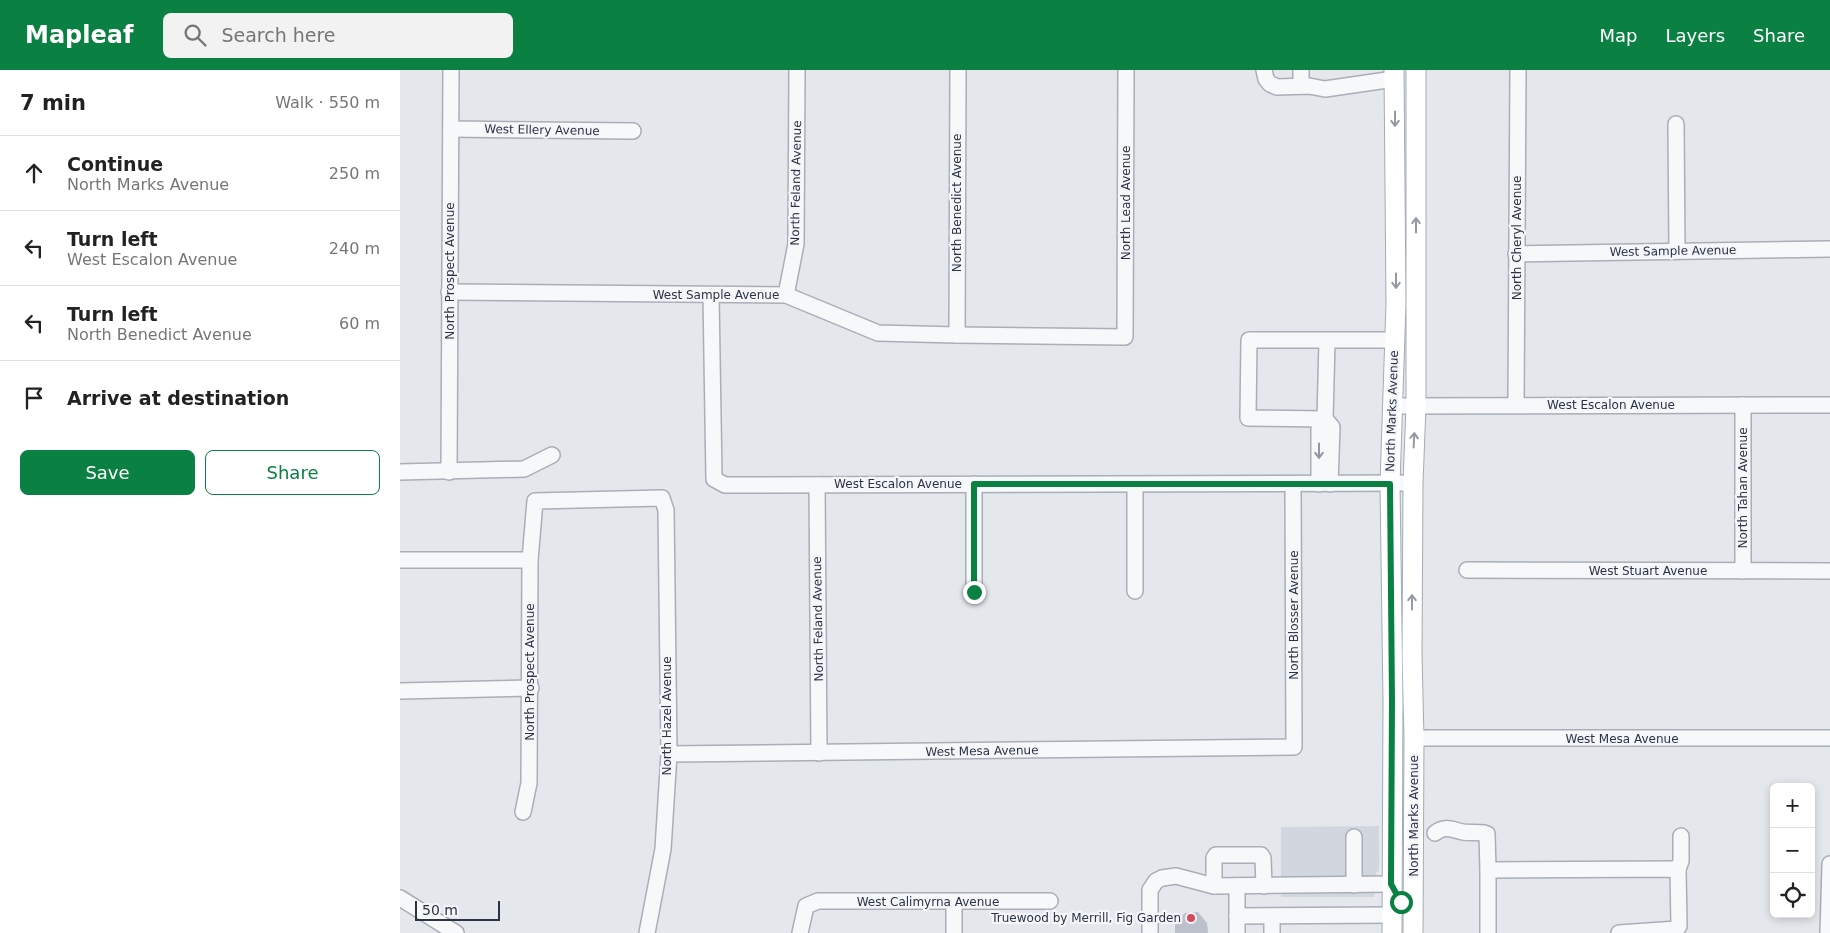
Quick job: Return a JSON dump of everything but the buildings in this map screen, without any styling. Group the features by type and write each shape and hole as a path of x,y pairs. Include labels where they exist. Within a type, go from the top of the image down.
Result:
{"main road":[{"name":"North Marks Avenue","path":"1413,933 1414,738 1412,656 1413,483 1416,406 1416,70"},
{"name":"North Marks Avenue","path":"1392,924 1390,484 1396,293 1394,75"},
{"path":"1392,618 1400,626 1402,643 1404,727 1406,733 1414,738"},
{"path":"1391,884 1401,902 1403,933"}],"street":[{"name":"North Prospect Avenue","path":"449,472 451,70"},
{"name":"North Feland Avenue","path":"786,295 796,244 798,70"},
{"name":"North Benedict Avenue","path":"957,335 958,70"},
{"name":"North Lead Avenue","path":"1125,337 1126,70"},
{"path":"1264,70 1270,84 1277,87 1301,86 1325,89 1394,75"},
{"path":"1301,70 1301,86"},
{"name":"North Cheryl Avenue","path":"1516,405 1518,70"},
{"path":"1676,124 1676,251"},
{"name":"West Ellery Avenue","path":"451,129 633,131"},
{"name":"West Sample Avenue","path":"1516,254 1830,249"},
{"name":"West Sample Avenue","path":"449,292 786,295 878,333 1125,337"},
{"name":"West Escalon Avenue","path":"711,295 714,480 725,485 1413,483"},
{"path":"1325,419 1248,418 1249,340 1395,340"},
{"path":"1325,484 1332,427 1325,419 1327,341"},
{"name":"North Tahan Avenue","path":"1742,405 1743,571"},
{"name":"West Escalon Avenue","path":"1392,406 1830,405"},
{"path":"400,472 524,470 552,455"},
{"path":"974,484 974,592"},
{"name":"North Blosser Avenue","path":"1293,484 1294,747"},
{"name":"North Feland Avenue","path":"816,485 819,753"},
{"path":"1135,485 1135,592"},
{"name":"North Hazel Avenue","path":"535,501 662,498 666,510 669,754 662,849 647,933"},
{"name":"North Prospect Avenue","path":"523,812 529,783 531,688 530,560 535,501"},
{"path":"400,560 530,560"},
{"name":"West Stuart Avenue","path":"1467,570 1830,571"},
{"path":"400,690 531,688"},
{"name":"West Mesa Avenue","path":"1414,738 1830,738"},
{"name":"West Mesa Avenue","path":"669,754 1294,747"},
{"path":"1414,833 1435,833 1440,829 1456,829 1462,832 1487,834 1488,933"},
{"path":"1619,933 1678,930 1678,869 1681,861 1681,836"},
{"path":"1354,837 1354,885"},
{"path":"1214,886 1214,858 1216,855 1261,854 1263,858 1264,886"},
{"path":"1828,933 1830,864"},
{"path":"1488,870 1678,869"},
{"path":"1150,931 1150,890 1156,881 1176,876 1214,886 1391,884"},
{"path":"1237,886 1237,933"},
{"path":"400,898 456,933"},
{"name":"West Calimyrna Avenue","path":"800,933 806,906 818,901 1050,901"},
{"path":"954,902 954,933"},
{"path":"1237,916 1272,916 1392,924"},
{"path":"1272,916 1272,933"}],"shaded area":[{"path":"1379,826 1379,870 1374,876 1374,897 1281,897 1281,827"}],"place":[{"name":"Truewood by Merrill, Fig Garden","path":"1191,918"}],"route":[{"path":"974,592 974,484 1390,484 1392,602 1391,884 1401,902"}]}
